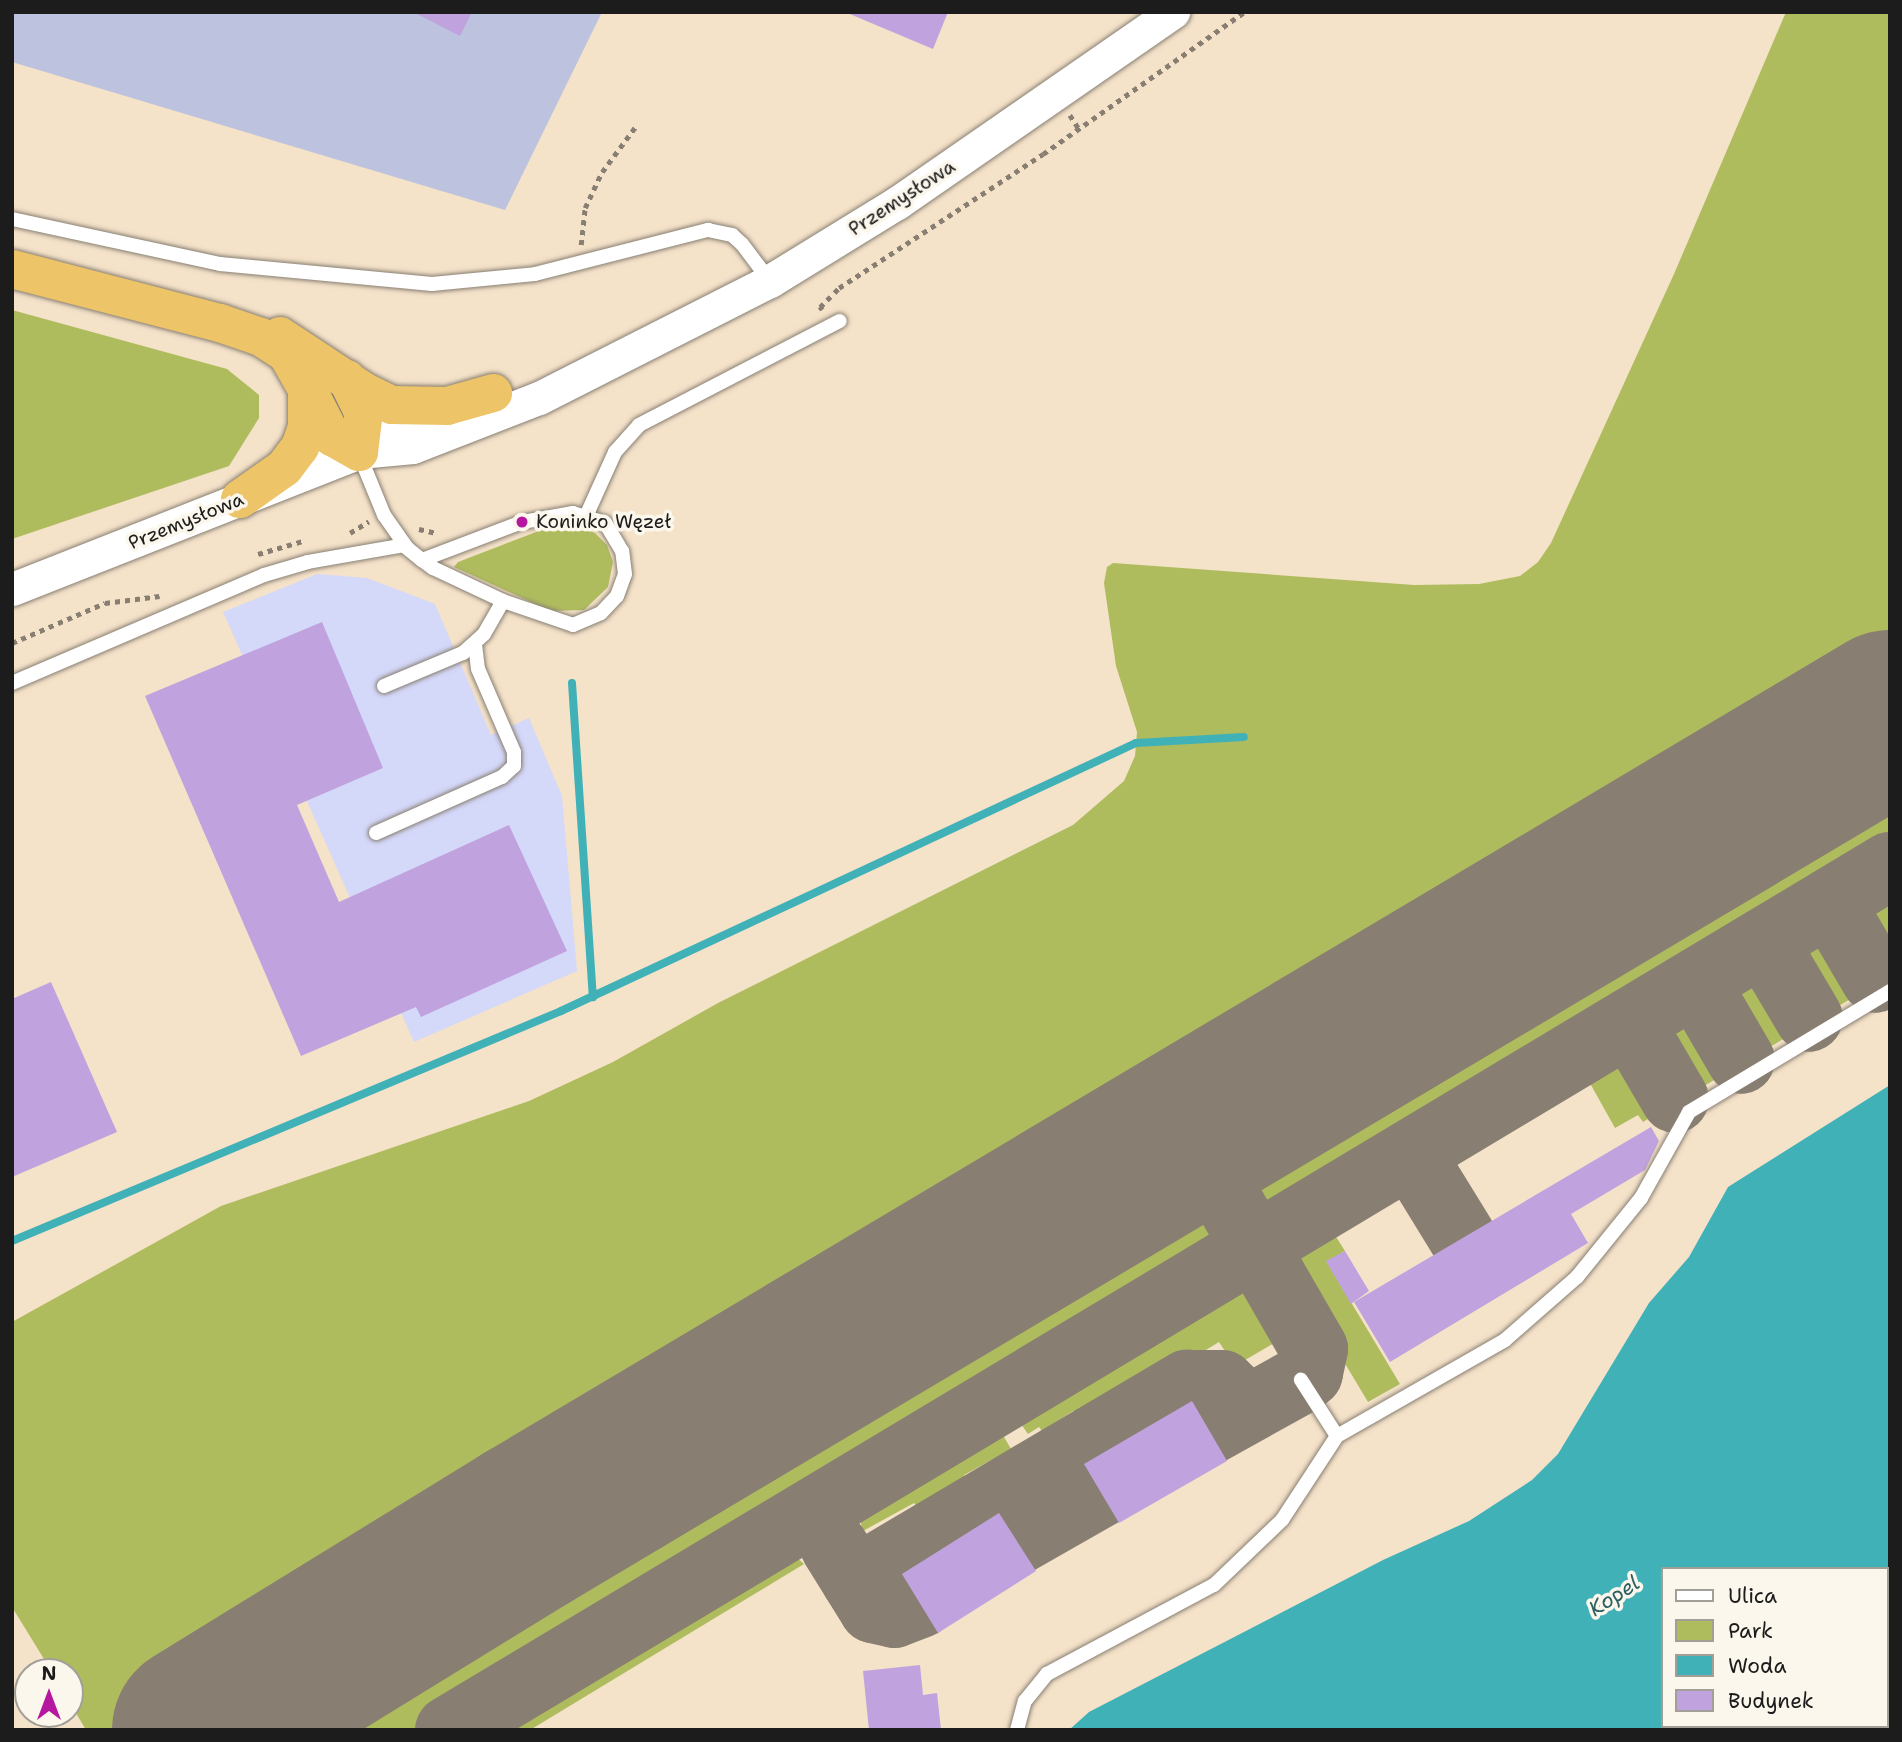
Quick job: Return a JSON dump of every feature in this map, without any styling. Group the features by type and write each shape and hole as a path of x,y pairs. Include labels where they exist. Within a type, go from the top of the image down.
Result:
{"highway":[{"path":"12,269 220,323 277,346 296,366 332,437 359,452 363,406 347,379"},
{"path":"220,323 250,326 282,336 383,402 414,408 447,406 493,393"},
{"path":"240,499 284,468 300,447 309,419 307,389"}],"street":[{"name":"Przemysłowa","path":"359,452 413,447 575,383 615,357 770,281 897,203 1173,12"},
{"name":"Przemysłowa","path":"12,589 359,452 401,423 615,357"}],"lane":[{"path":"12,219 179,257 387,282 502,280 584,263 708,230 732,235 743,244 770,281"},
{"path":"587,514 615,452 639,425 835,324"},
{"path":"359,452 384,515 405,545 422,560 503,601 573,625 591,619 609,605 625,574 622,551 605,523 587,514 547,515 422,560"},
{"path":"12,683 264,575 308,562 405,545"},
{"path":"384,686 475,645 503,601"},
{"path":"376,834 502,777 514,766 514,752 478,669 475,645"},
{"path":"1017,1730 1025,1701 1047,1674 1189,1599 1237,1567 1282,1520 1337,1436 1505,1340 1577,1277 1641,1198 1689,1112 1890,991"},
{"path":"1301,1380 1337,1436"}],"path":[{"path":"835,324 820,307 839,288 1043,154 1244,12"},
{"path":"584,263 581,224 585,208 602,172 636,127"},
{"path":"343,535 369,521"},
{"path":"247,559 285,543 309,540"},
{"path":"12,643 105,603 171,591"}],"shaded area":[{"path":"12,12 602,12 505,210 12,62"},
{"path":"317,574 367,578 435,604 491,735 529,718 562,796 577,971 414,1042 223,612"}],"green space":[{"path":"1786,12 1890,12 1890,672 291,1628 115,1730 86,1730 84,1658 43,1658 12,1607 12,1322 221,1206 529,1101 613,1062 718,1003 1073,825 1124,781 1135,756 1137,732 1116,666 1104,583 1107,567 1113,563 1414,585 1479,584 1520,576 1538,562 1551,543 1674,274"},
{"path":"12,310 227,369 259,395 259,418 229,466 12,539"},
{"path":"569,524 595,533 607,545 613,562 608,587 584,610 551,611 454,567 458,562 544,529"},
{"path":"1890,754 1890,848 1272,1219 1255,1214 1229,1170 1233,1147"},
{"path":"1890,885 1888,976 1852,914 1854,905"},
{"path":"1819,925 1831,927 1867,989 1822,1016 1785,955 1787,945"},
{"path":"1753,965 1763,967 1800,1029 1755,1056 1718,995 1721,986"},
{"path":"1686,1005 1697,1008 1733,1069 1687,1096 1652,1034 1654,1025"},
{"path":"1620,1045 1630,1048 1666,1108 1643,1122 1638,1115 1615,1128 1582,1069"},
{"path":"1179,1181 1203,1186 1230,1232 1225,1246 418,1730 261,1730"},
{"path":"1317,1228 1333,1232 1345,1251 1327,1262 1400,1384 1368,1402 1295,1280 1303,1275 1292,1274 1283,1261 1288,1246"},
{"path":"1242,1272 1256,1277 1286,1323 1281,1339 1235,1366 1219,1342 1083,1425 1073,1411 1042,1431 1039,1427 1028,1434 1019,1421 1022,1404"},
{"path":"986,1425 1000,1430 1011,1449 964,1475 972,1490 870,1550 866,1540 919,1509 914,1503 863,1531 855,1502"},
{"path":"783,1545 804,1564 530,1730 475,1730"}],"water":[{"name":"Kopel","path":"1890,1085 1890,1730 1069,1730 1089,1712 1383,1560 1469,1521 1532,1480 1558,1454 1649,1303 1689,1257 1728,1187"}],"building":[{"path":"413,12 472,12 460,36"},
{"path":"845,12 948,12 933,49"},
{"path":"322,622 383,768 297,805 339,902 509,825 567,951 421,1017 416,1007 301,1056 145,696"},
{"path":"51,982 117,1132 12,1177 12,999"},
{"path":"1651,1127 1659,1141 1645,1170 1571,1214 1588,1243 1390,1362 1354,1302"},
{"path":"1345,1251 1369,1291 1351,1304 1326,1261"},
{"path":"1192,1401 1227,1461 1119,1523 1084,1464"},
{"path":"999,1513 1036,1571 938,1633 902,1574"},
{"path":"920,1665 923,1695 937,1693 941,1730 869,1730 863,1671"}],"waterway":[{"path":"572,683 593,997"},
{"path":"12,1241 561,1011 1136,743 1244,737"}],"taxiway":[{"path":"449,1730 1890,866"},
{"path":"1830,902 1875,979"},
{"path":"1764,942 1809,1018"},
{"path":"1696,983 1741,1060"},
{"path":"1630,1022 1675,1099"},
{"path":"1190,1134 1314,1349 1309,1373 1301,1380 1209,1431"},
{"path":"1411,1154 1462,1237"},
{"path":"855,1580 1187,1384 1222,1384 1248,1409"},
{"path":"1017,1541 1101,1493"},
{"path":"834,1546 873,1609 894,1614 920,1604"}],"runway":[{"path":"198,1730 528,1527 1890,716"}],"place":[{"name":"Koninko Węzeł","path":"522,522"}]}
